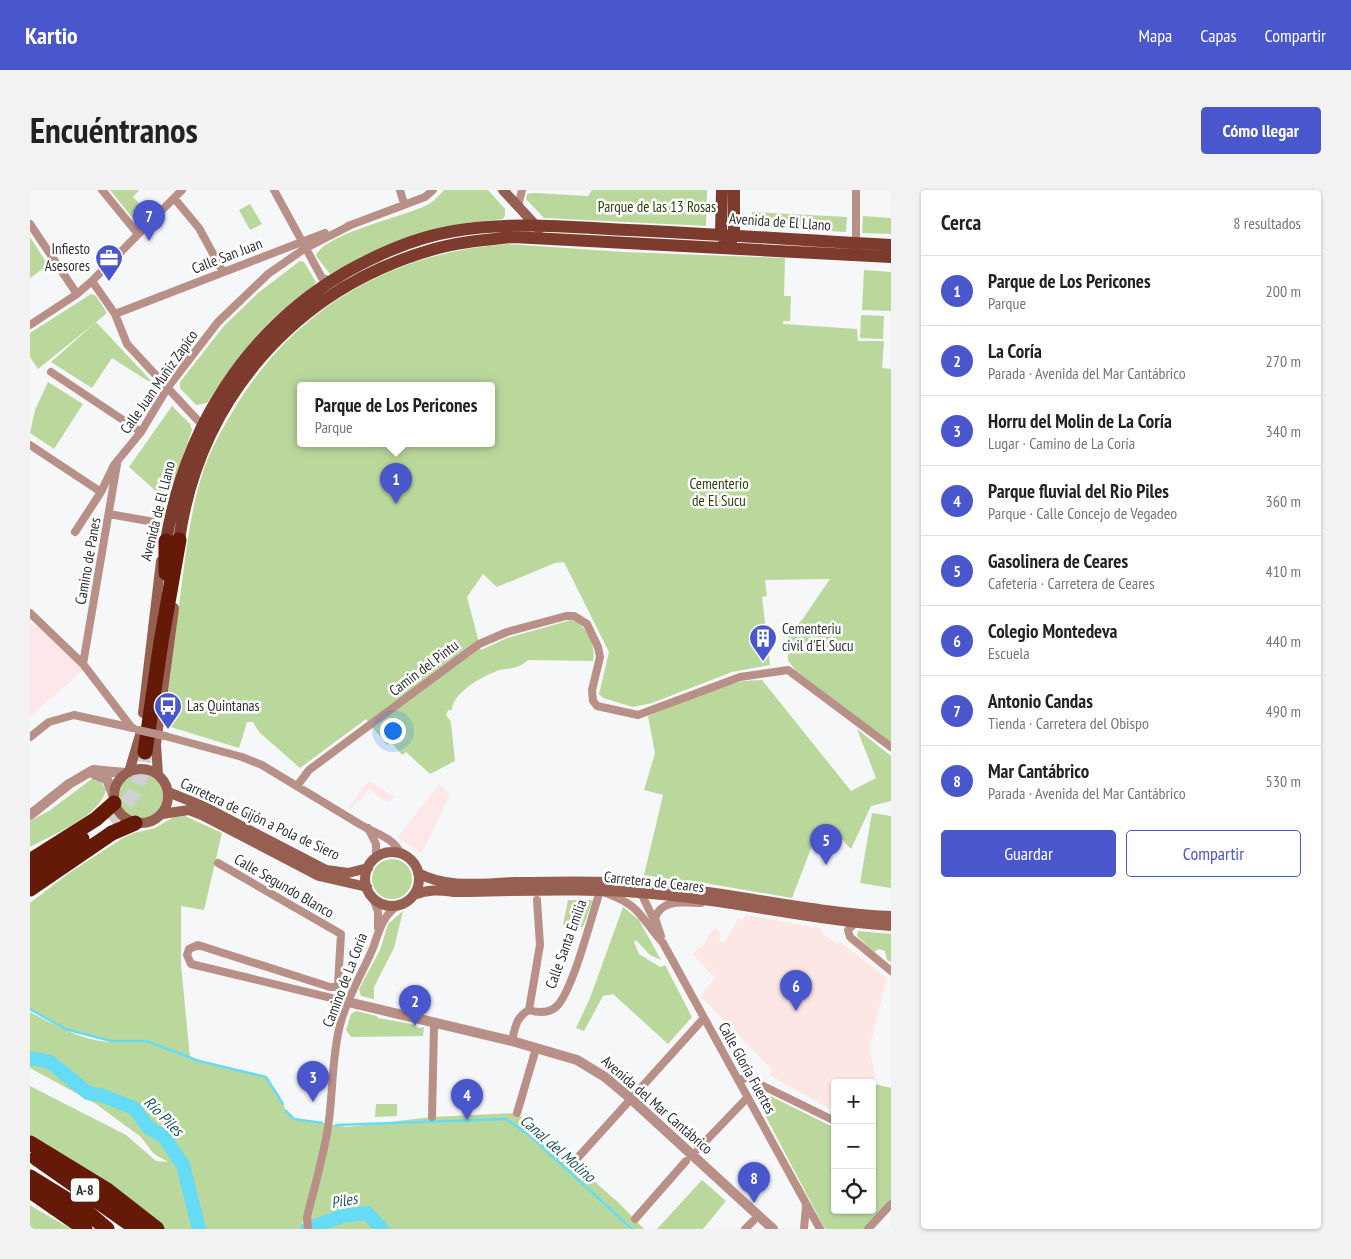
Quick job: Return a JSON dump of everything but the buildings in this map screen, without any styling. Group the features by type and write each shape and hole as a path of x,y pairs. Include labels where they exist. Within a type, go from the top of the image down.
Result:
{"highway":[{"path":"145,752 173,540"},
{"path":"34,857 96,818 114,799"},
{"path":"30,885 109,819"},
{"path":"30,885 112,833 135,823"},
{"path":"30,1143 107,1190 157,1229"},
{"name":"A-8","path":"30,1155 102,1202 138,1229"},
{"name":"A-8","path":"30,1177 88,1212 107,1229"},
{"path":"30,1191 83,1227"},
{"path":"30,1198 83,1227"}],"main road":[{"path":"503,190 534,225 546,236 554,239"},
{"path":"722,190 727,242"},
{"path":"727,242 734,190"},
{"path":"508,225 517,215 518,206"},
{"name":"Avenida de El Llano","path":"158,775 156,744 180,561 173,540 176,495 187,460 202,425 217,398 246,356 297,305 363,262 419,239 452,231 508,225 534,225 727,242 856,249 891,245"},
{"name":"Avenida de El Llano","path":"127,772 140,740 160,565 173,540 214,426 238,384 327,285 367,274 432,249 473,240 513,238 727,242"},
{"name":"Avenida de El Llano","path":"856,249 891,257"},
{"path":"144,769 158,775 168,792 168,800 162,814 149,823 135,823 126,819 118,812 114,799 118,781 127,772 144,769"},
{"name":"Carretera de Gijón a Pola de Siero","path":"168,792 205,807 326,870 348,873 368,868"},
{"name":"Carretera de Gijón a Pola de Siero","path":"162,814 189,810 319,876 367,887"},
{"path":"384,854 401,854 412,861 418,873 419,881 414,896 397,906 384,905 373,898 367,887 368,868 376,858 384,854"},
{"name":"Carretera de Ceares","path":"418,873 433,880 456,883 588,881 632,883 844,913 891,916"},
{"name":"Carretera de Ceares","path":"414,896 426,890 454,892 600,891 642,893 854,923 891,926"}],"street":[{"path":"102,190 138,234"},
{"path":"30,325 77,294 92,281 182,190"},
{"path":"400,190 404,204"},
{"name":"Calle San Juan","path":"114,314 279,250 302,246 350,225 425,197 433,190"},
{"path":"518,206 522,190"},
{"path":"856,190 856,249"},
{"path":"276,191 302,246 327,285"},
{"path":"174,198 199,228 223,272"},
{"path":"30,224 77,294"},
{"name":"Calle Juan Muñíz Zapico","path":"75,532 101,492 117,462 141,432 168,388 218,322 244,295 302,246"},
{"path":"279,250 285,258 283,264"},
{"path":"92,281 114,314 127,344 202,425"},
{"path":"51,372 141,432"},
{"path":"30,445 101,492"},
{"name":"Camino de Panes","path":"83,664 117,462"},
{"path":"109,514 154,522"},
{"path":"30,613 83,664 135,729"},
{"name":"Camin del Pintu","path":"297,786 309,770 479,644 508,632 566,616 574,616 587,624 598,647 600,657 592,690 593,701 598,706 638,715 740,677 788,670 891,747"},
{"path":"30,737 49,722 74,715 169,737 242,757 262,766 377,832 398,846 401,854"},
{"path":"30,815 80,776 93,770 127,772"},
{"path":"80,776 88,774 102,776 111,784 114,799"},
{"path":"368,828 376,844 376,858"},
{"name":"Calle Segundo Blanco","path":"187,955 192,946 198,945 334,988 338,984 341,934 218,863"},
{"path":"632,883 642,893"},
{"name":"Calle Gloria Fuertes","path":"600,891 630,903 639,910 663,943 820,1229"},
{"name":"Calle Santa Emilia","path":"529,1010 538,1013 550,1011 558,1005 570,979 600,891"},
{"name":"Calle Gloria Fuertes","path":"642,893 663,943"},
{"name":"Camino de La Coría","path":"373,898 378,912 378,930"},
{"name":"Calle Santa Emilia","path":"512,1041 516,1022 529,1010 540,945 537,900"},
{"path":"656,924 657,911 671,903 718,904"},
{"name":"Camino de La Coría","path":"308,1229 307,1217 329,1122 335,1049 348,1002 378,930 387,913 397,906"},
{"path":"854,923 848,930 850,937 891,971"},
{"name":"Avenida del Mar Cantábrico","path":"187,955 188,962 195,966 512,1041 577,1060 605,1077 630,1098 773,1229"},
{"path":"573,1162 704,1018"},
{"path":"432,1118 434,1026"},
{"path":"517,1114 535,1052"},
{"path":"738,1080 747,1078 831,1119"},
{"path":"698,1149 748,1098"},
{"path":"635,1219 686,1161"},
{"path":"868,1229 891,1204"},
{"path":"804,1229 806,1206"},
{"path":"745,1229 753,1221"}],"shaded area":[{"path":"30,623 42,629 83,670 30,717"},
{"path":"370,781 395,797 387,803 369,789 361,801 359,800 351,809 349,808 363,787"},
{"path":"439,784 450,795 422,853 397,838"},
{"path":"746,915 820,928 824,935 836,943 840,942 887,978 869,1050 874,1068 874,1079 831,1079 831,1110 769,1075 772,1070 700,996 715,978 693,955 698,947 701,949 714,928 721,933 719,940 724,942 739,918 742,920"}],"green space":[{"path":"110,190 139,190 133,197 140,204 142,214 134,220"},
{"path":"444,190 488,190 505,209 505,216 503,219 466,223 382,248 330,274 316,256 322,248 333,240 366,226 427,205"},
{"name":"Parque de las 13 Rosas","path":"592,190 707,190 706,226 544,218 526,199 527,194 534,193 588,196"},
{"path":"250,204 262,224 250,230 239,210"},
{"path":"752,212 847,217 846,232 751,227"},
{"path":"863,216 891,218 891,234 862,233"},
{"path":"30,237 48,265 30,278"},
{"name":"Cementerio de El Sucu","path":"508,244 623,252 785,258 784,296 791,296 790,321 783,321 783,324 857,329 858,341 884,341 882,368 891,369 891,744 795,670 788,660 788,633 802,620 830,579 765,580 767,596 762,597 770,665 732,672 652,703 633,707 603,698 599,694 609,652 564,562 555,563 497,587 483,574 467,597 481,650 507,638 571,620 582,626 590,636 594,655 593,661 528,660 518,667 493,672 478,680 457,697 452,710 448,710 446,715 451,722 455,761 430,774 406,752 402,755 391,742 387,745 366,719 300,768 259,732 253,722 247,722 239,748 164,725 191,518 202,475 220,434 257,375 285,343 316,315 350,292 386,273 425,259 465,249"},
{"path":"300,261 304,262 316,282 314,287 282,311 254,339 229,370 207,403 196,405 180,388 180,382 224,326 258,293"},
{"path":"864,270 891,272 891,311 862,310"},
{"path":"91,294 96,296 107,313 38,369 30,357 30,333"},
{"path":"861,315 884,316 883,339 860,338"},
{"path":"96,322 156,386 112,358 92,388 51,362"},
{"path":"48,382 83,404 54,449 30,433 35,410"},
{"path":"172,406 190,424 192,430 167,501 129,467"},
{"path":"762,680 851,791 876,778 857,729 891,756 891,801 871,806 851,849 839,836 820,825 792,898 687,880 686,882 644,875 663,795 644,790 655,753 648,716 710,690 743,681"},
{"path":"141,774 153,778 159,784 163,796 159,808 153,814 141,818 129,814 123,808 119,796 123,784 129,778"},
{"path":"93,778 100,780 106,790 95,808 74,824 30,847 30,821 49,811"},
{"path":"872,813 891,816 891,888 860,883"},
{"path":"185,816 222,833 204,910 181,906 181,964 190,1058 266,1077 279,1095 287,1113 294,1119 347,1127 432,1117 517,1113 620,1204 644,1229 307,1229 302,1221 302,1229 164,1229 30,1136 30,1086 126,1135 156,1161 168,1162 154,1154 141,1137 96,1104 30,1068 30,1012 64,1029 89,1038 101,1041 114,1042 127,1041 111,1041 65,1029 30,1009 30,903 69,873 123,838 155,828 174,817"},
{"path":"396,859 403,862 409,868 412,879 411,887 403,896 396,899 388,899 381,896 373,887 372,875 375,868 384,860"},
{"path":"568,900 593,900 583,927 563,925"},
{"path":"623,907 639,920 661,960 650,955 636,940 634,942 639,954 660,967 665,965 692,1017 668,1044 613,994 603,996 584,1031 576,1028 590,998"},
{"path":"403,911 394,948 374,987 374,999 361,996 359,989 380,950 388,924"},
{"path":"858,931 891,934 891,962 887,960 885,951 879,949 874,952 857,936"},
{"path":"356,1011 377,1016 378,1018 412,1024 419,1028 424,1027 423,1036 351,1037 346,1030 351,1014"},
{"path":"876,1084 891,1088 891,1199 863,1229 825,1229 754,1094 758,1090 831,1126 831,1214 876,1214"},
{"path":"376,1104 397,1104 397,1116 375,1117"},
{"path":"702,1180 726,1201 703,1229 657,1229"},
{"path":"30,1205 33,1207 71,1229 30,1229"}],"waterway":[{"name":"Canal del Molino","path":"30,1009 65,1029 111,1041 146,1041 199,1061 266,1077 283,1104"},
{"name":"Río Piles","path":"30,1058 50,1062 88,1093 101,1095 134,1108 148,1127 164,1137 183,1165 199,1229"},
{"name":"Canal del Molino","path":"286,1111 294,1119 322,1123"},
{"name":"Canal del Molino","path":"336,1125 506,1119 528,1134 632,1229"},
{"name":"Piles","path":"307,1229 342,1216 367,1213 382,1229"}],"tunnel":[{"path":"109,819 126,803 136,790 145,752"}],"place":[{"name":"Antonio Candas","path":"149,241"},
{"name":"Infiesto Asesores","path":"109,282"},
{"name":"Parque de Los Pericones","path":"396,504"},
{"name":"Cementeriu civil d'El Sucu","path":"763,662"},
{"name":"Las Quintanas","path":"168,730"},
{"name":"Gasolinera de Ceares","path":"826,865"},
{"name":"Colegio Montedeva","path":"796,1011"},
{"name":"La Coría","path":"415,1026"},
{"name":"Horru del Molin de La Coría","path":"313,1102"},
{"name":"Parque fluvial del Rio Piles","path":"467,1120"},
{"name":"Mar Cantábrico","path":"754,1203"}]}
